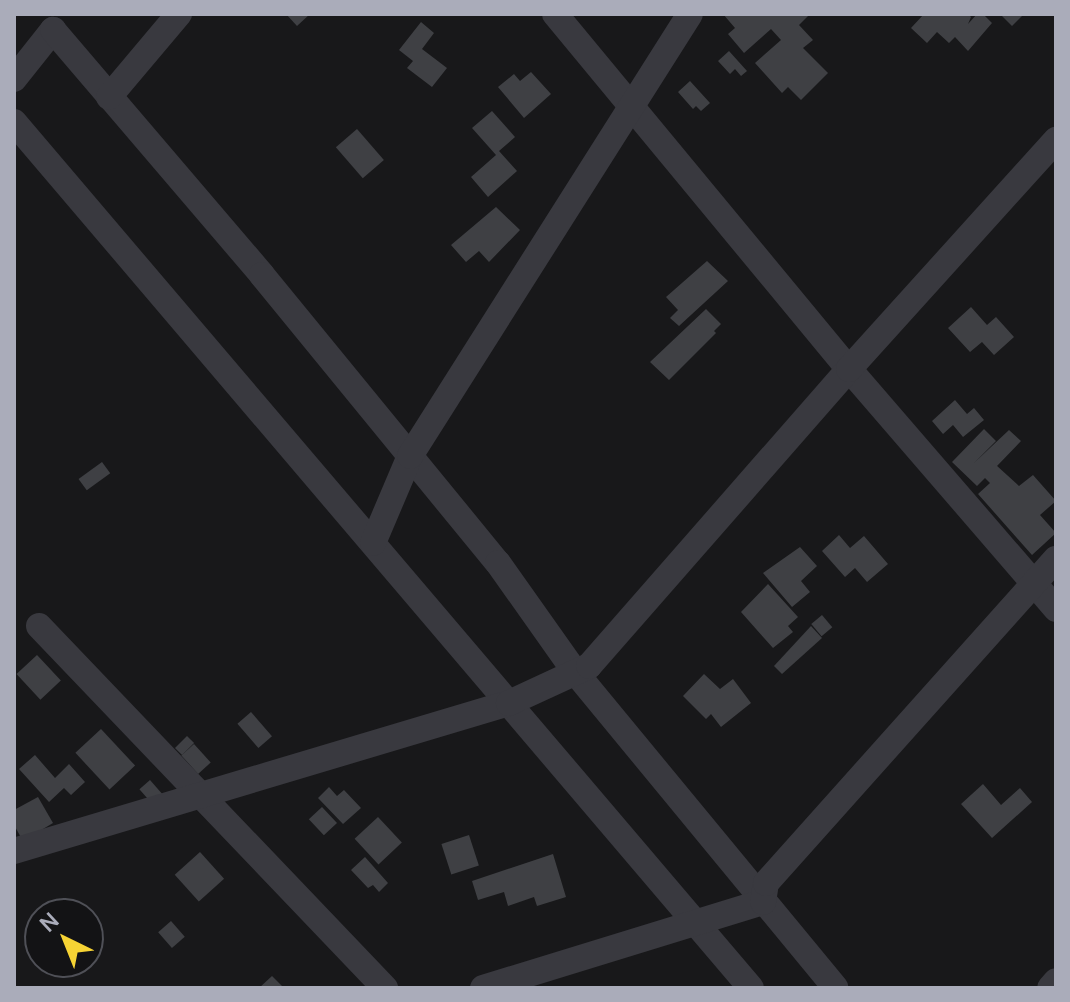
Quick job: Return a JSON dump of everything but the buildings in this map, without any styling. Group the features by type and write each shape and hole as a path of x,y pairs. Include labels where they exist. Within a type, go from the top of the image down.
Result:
{"street":[{"path":"109,97 179,14"},
{"path":"555,14 849,369 1056,609"},
{"path":"373,543 410,456 690,14"},
{"path":"14,79 53,30 498,563 576,673 836,988"},
{"path":"14,122 699,923 751,988"},
{"path":"14,851 509,703 589,666 849,369 1056,140"},
{"path":"763,902 766,883 1056,559"},
{"path":"39,626 385,988"},
{"path":"483,988 763,902"},
{"path":"1050,988 1056,981"}]}
